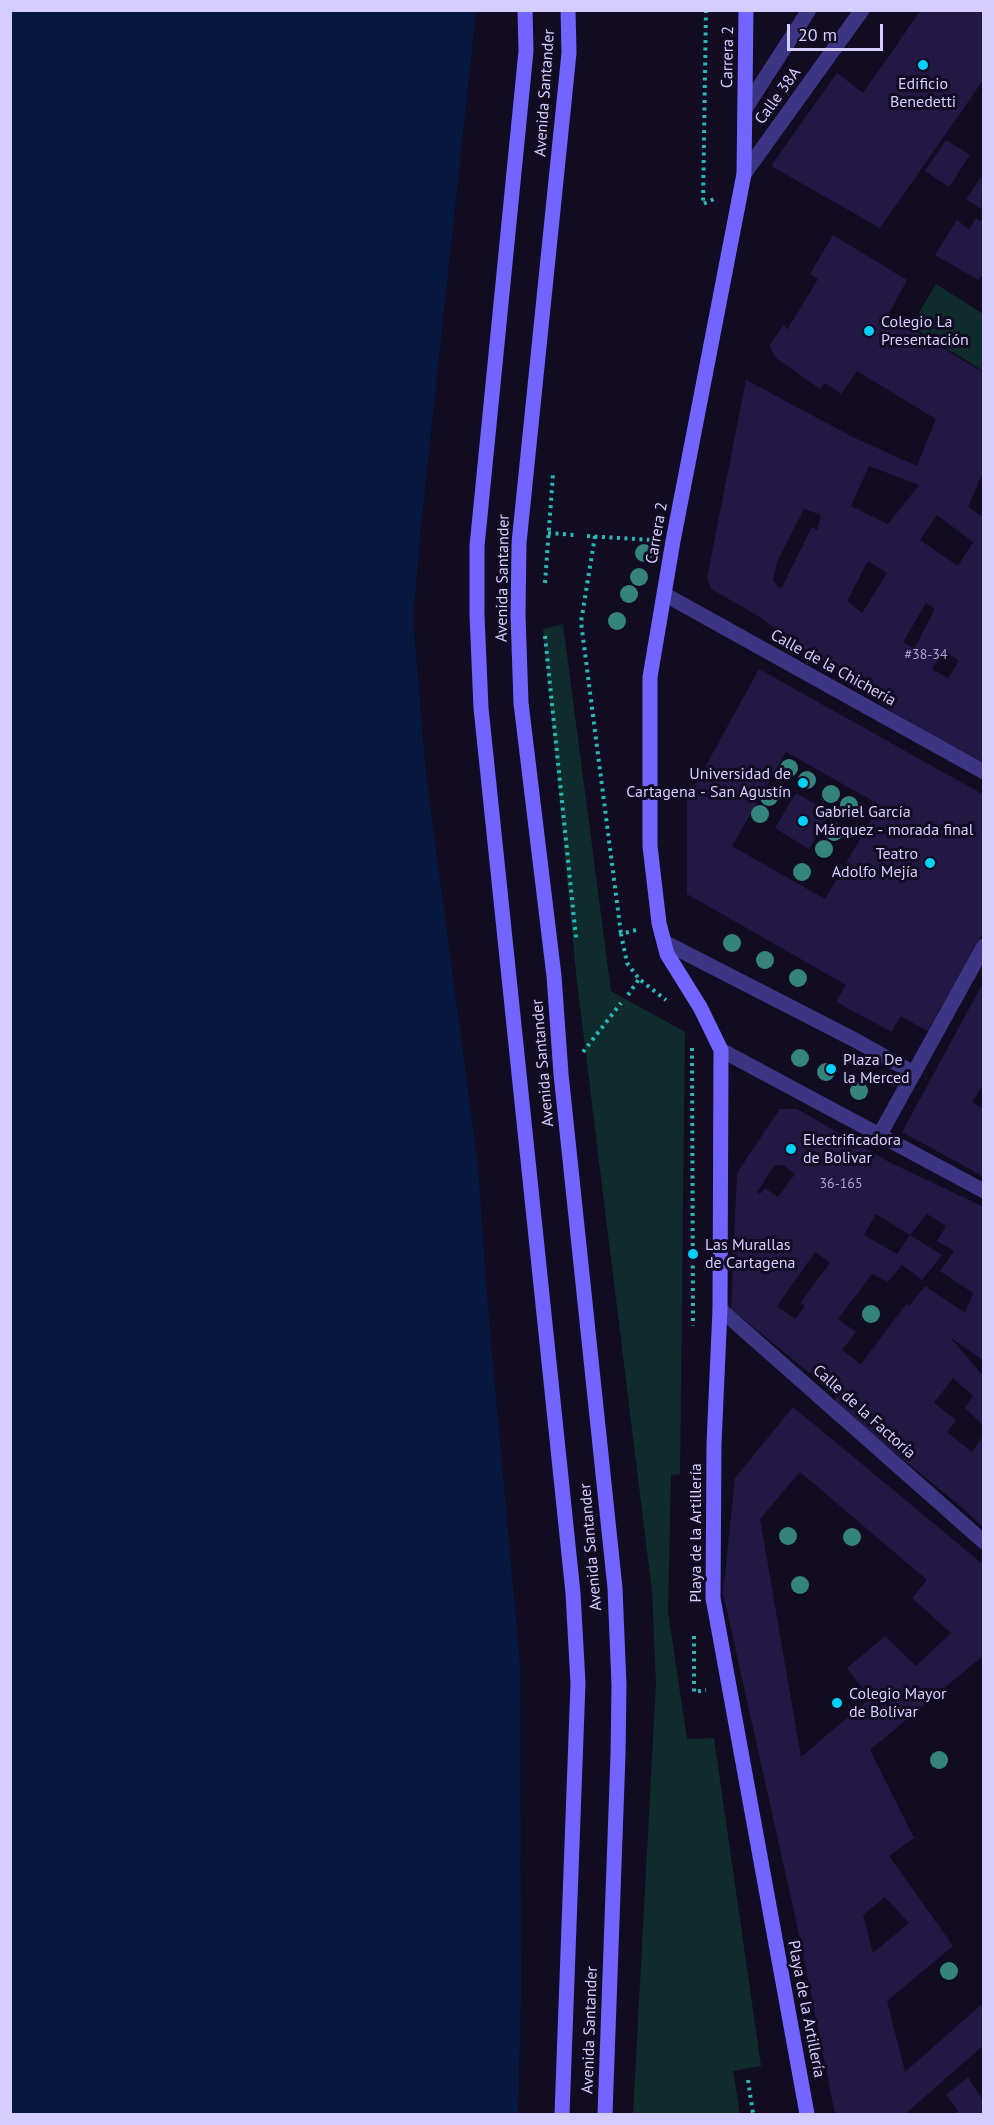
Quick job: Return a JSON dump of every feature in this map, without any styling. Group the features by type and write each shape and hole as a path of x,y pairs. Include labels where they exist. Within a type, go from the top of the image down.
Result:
{"main road":[{"name":"Avenida Santander","path":"525,10 525,63 477,546 477,615 481,708 573,1593 578,1683 562,2115"},
{"name":"Avenida Santander","path":"568,10 569,52 519,543 518,615 521,703 554,976 561,1074 615,1588 618,1653 618,1755 605,2115"},
{"name":"Carrera 2","path":"721,1050 700,1007 666,954 659,923 650,846 650,677 673,541 744,174 746,10"},
{"name":"Playa de la Artillería","path":"721,1050 720,1309 714,1444 712,1598 807,2115"}],"street":[{"path":"745,109 809,10"},
{"name":"Calle 38A","path":"744,174 862,10"},
{"name":"Calle de la Chichería","path":"664,594 984,772"},
{"path":"663,942 914,1072"},
{"path":"879,1136 984,946"},
{"path":"721,1050 984,1191"},
{"name":"Calle de la Factoría","path":"720,1309 984,1542"}],"path":[{"path":"706,10 703,204 718,197"},
{"path":"545,586 553,474"},
{"path":"548,533 574,535"},
{"path":"587,536 673,541"},
{"path":"595,536 581,622 621,934"},
{"path":"544,629 577,945"},
{"path":"628,995 639,979"},
{"path":"561,1074 583,1052 621,1003"},
{"path":"583,1042 583,1052"},
{"path":"748,2080 753,2115"}],"green space":[{"path":"936,284 983,314 983,371 911,326"},
{"path":"563,624 611,991 685,1032 680,1474 671,1475 668,1612 687,1739 714,1738 761,2066 733,2071 740,2114 633,2114 656,1683 652,1592 577,982 543,629"}],"water":[{"path":"11,10 476,11 413,619 426,775 478,1166 486,1286 520,1666 521,1991 518,2114 11,2114"}],"building":[{"path":"921,10 984,10 984,79 880,228 771,166 837,73 863,93"},
{"path":"946,140 970,155 949,187 925,171"},
{"path":"984,173 984,211 966,199"},
{"path":"984,217 984,273 978,280 935,255 957,220 969,229 976,218 981,221"},
{"path":"833,235 907,280 888,315 984,373 984,470 968,507 984,518 984,768 914,727 755,614 711,589 707,578 746,380 853,437 917,466 936,419 857,371 841,394 825,383 820,389 776,358 769,346 784,324 787,330 818,279 810,274","holes":["869,466 919,485 888,524 851,506","804,509 821,515 817,530 812,527 781,589 773,581 777,562","937,515 973,542 958,566 920,540","868,561 887,573 862,613 847,601","926,603 935,609 914,649 903,642","944,650 959,661 948,678 932,669"]},
{"path":"759,669 984,795 984,931 928,1031 900,1016 892,1032 836,1002 846,985 687,894 687,800","holes":["786,752 880,805 825,899 732,846"]},
{"name":"Gabriel García Márquez - morada final","path":"796,793 831,813 809,849 775,828"},
{"path":"984,981 984,1084 972,1102 984,1109 984,1177 902,1132"},
{"path":"780,1109 797,1109 891,1163 984,1207 984,1361 950,1337 984,1377 984,1426 965,1408 973,1396 953,1378 934,1403 956,1420 947,1432 972,1452 984,1434 984,1528 876,1437 832,1404 838,1396 731,1309 737,1173","holes":["783,1165 795,1174 778,1197 765,1188 760,1194 757,1192 774,1166","876,1214 910,1235 897,1254 864,1235","927,1214 946,1226 937,1241 954,1251 940,1271 973,1293 965,1313 925,1286 909,1306 906,1304 861,1364 842,1350 856,1332 838,1319 872,1274 888,1282 902,1265 922,1280 942,1255 910,1235","815,1252 830,1263 800,1303 805,1306 795,1319 777,1306"]},
{"name":"Colegio Mayor de Bolívar","path":"793,1407 984,1565 984,1655 870,1750 914,1838 889,1856 953,1946 887,2001 905,2072 984,2002 984,2045 905,2114 835,2114 797,1925 723,1593 735,1478","holes":["800,1472 927,1580 912,1598 951,1633 916,1666 885,1636 847,1668 870,1698 801,1757 760,1519","885,1897 909,1923 873,1953 863,1915"]},
{"path":"968,2077 984,2102 984,2114 954,2114 958,2111 946,2095"}],"place":[{"name":"Edificio Benedetti","path":"923,65"},
{"name":"Colegio La Presentación","path":"869,331"},
{"name":"Universidad de Cartagena - San Agustín","path":"803,783"},
{"name":"Gabriel García Márquez - morada final","path":"803,821"},
{"name":"Teatro Adolfo Mejía","path":"930,863"},
{"name":"Plaza De la Merced","path":"831,1069"},
{"name":"Electrificadora de Bolivar","path":"791,1149"},
{"name":"Las Murallas de Cartagena","path":"693,1254"},
{"name":"Colegio Mayor de Bolívar","path":"837,1703"}]}
